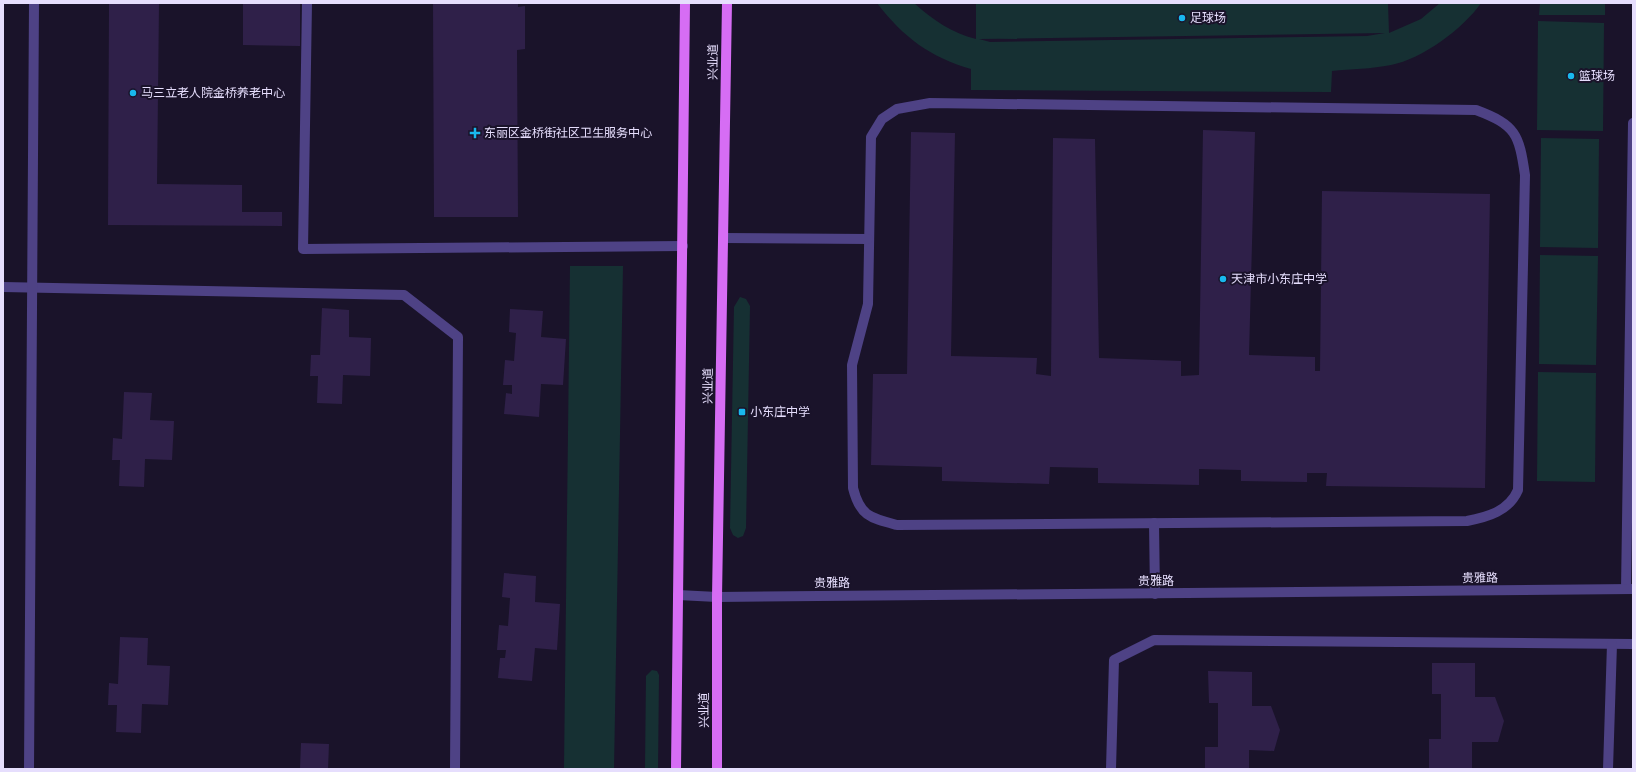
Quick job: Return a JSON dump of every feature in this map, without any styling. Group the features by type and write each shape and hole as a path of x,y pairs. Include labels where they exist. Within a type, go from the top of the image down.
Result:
{"main road":[{"path":"676,769 686,3"},
{"name":"兴业道","path":"717,769 717,597 727,3"}],"street":[{"path":"29,769 34,3"},
{"path":"307,3 303,249 683,246"},
{"path":"930,103 1476,110 1496,118 1513,130 1522,149 1525,175 1518,490 1514,500 1502,510 1485,518 1467,521 1154,523 897,525 868,515 857,503 853,488 852,365 868,304 871,137 882,119 897,109 930,103"},
{"path":"1629,589 1633,123"},
{"path":"723,238 868,239"},
{"path":"3,287 404,295 458,336 455,769"},
{"path":"1154,523 1155,594"},
{"name":"贵雅路","path":"678,595 717,597 1629,589"},
{"path":"1111,769 1114,660 1154,640 1633,644"},
{"path":"1608,769 1612,644"}],"green space":[{"path":"877,3 914,3 943,25 976,39 976,3 1388,3 1389,33 1421,19 1440,3 1481,3 1464,23 1441,42 1403,62 1369,68 1332,71 1331,92 971,90 971,69 943,59 919,45 887,15","holes":["1385,33 1367,36 990,42 979,39"]},
{"path":"1540,3 1605,3 1605,15 1539,15"},
{"name":"篮球场","path":"1538,21 1604,23 1603,131 1537,130"},
{"path":"1541,138 1599,139 1598,248 1540,247"},
{"path":"1540,255 1598,256 1596,365 1539,364"},
{"path":"570,266 623,266 614,769 564,769"},
{"path":"740,297 746,299 750,306 746,528 743,536 738,538 733,535 730,528 734,307"},
{"path":"1538,372 1596,373 1595,482 1537,481"},
{"path":"652,670 657,671 659,675 658,769 645,769 646,676"}],"building":[{"name":"马三立老人院金桥养老中心","path":"109,3 159,3 157,184 242,185 242,212 282,212 282,226 108,225"},
{"path":"243,3 300,3 300,46 243,45"},
{"name":"东丽区金桥街社区卫生服务中心","path":"433,3 518,3 518,7 525,6 525,49 517,50 518,217 434,217"},
{"path":"1203,130 1255,132 1249,355 1315,357 1315,371 1320,371 1322,191 1490,194 1485,488 1326,486 1327,473 1307,473 1307,482 1241,481 1241,470 1199,469 1199,485 1098,483 1098,468 1050,467 1049,484 942,481 942,467 871,465 873,374 907,374 911,132 955,133 951,356 1037,358 1036,374 1051,376 1053,138 1095,139 1099,358 1181,361 1181,376 1199,375"},
{"path":"322,308 349,310 349,337 371,338 370,376 343,375 342,404 317,403 318,376 310,376 311,355 320,355"},
{"path":"510,309 543,311 541,337 566,339 563,385 541,384 539,417 504,414 506,393 512,394 512,385 503,385 505,360 514,361 516,333 509,332"},
{"path":"124,392 152,393 150,420 174,421 172,460 145,459 144,487 119,486 120,460 112,460 113,438 122,439"},
{"path":"504,573 536,576 535,602 560,604 557,650 535,648 532,681 498,678 500,658 505,658 506,650 497,650 499,625 508,626 510,598 502,597"},
{"path":"120,637 148,638 147,665 170,666 168,705 142,704 141,733 116,732 117,705 108,705 109,683 118,684"},
{"path":"1432,663 1475,663 1475,697 1495,697 1504,721 1498,742 1472,742 1472,769 1429,769 1429,739 1441,739 1441,694 1432,694"},
{"path":"1208,671 1252,672 1252,706 1271,706 1280,730 1274,751 1249,750 1249,769 1205,769 1205,747 1218,747 1218,703 1209,703"},
{"path":"301,743 329,744 328,769 300,769"}],"place":[{"name":"足球场","path":"1182,18"},
{"name":"篮球场","path":"1571,76"},
{"name":"马三立老人院金桥养老中心","path":"133,93"},
{"name":"东丽区金桥街社区卫生服务中心","path":"475,133"},
{"name":"天津市小东庄中学","path":"1223,279"},
{"name":"小东庄中学","path":"742,412"}]}
